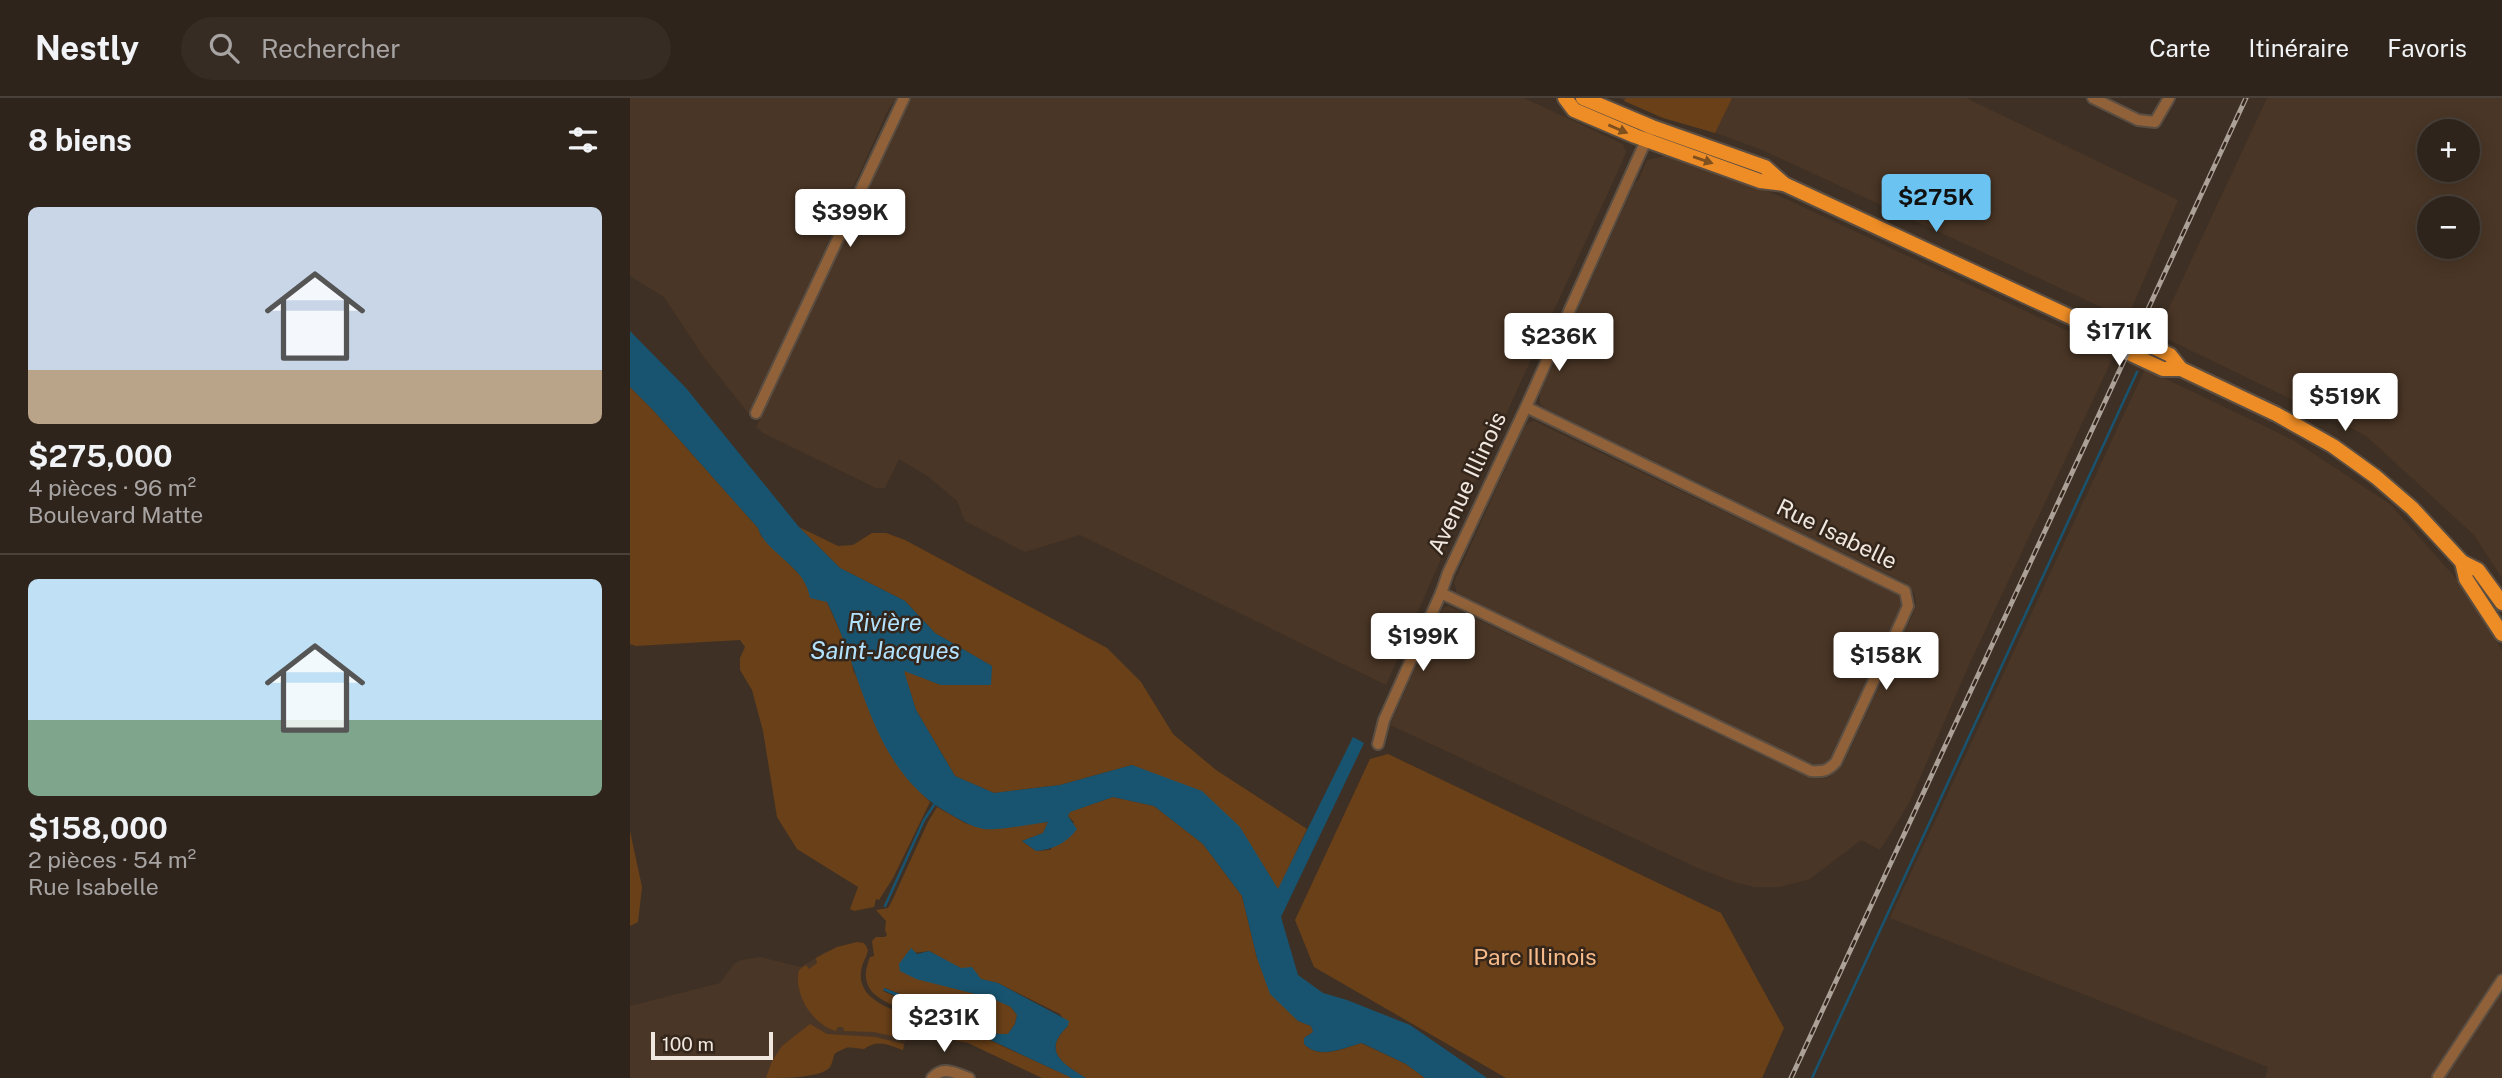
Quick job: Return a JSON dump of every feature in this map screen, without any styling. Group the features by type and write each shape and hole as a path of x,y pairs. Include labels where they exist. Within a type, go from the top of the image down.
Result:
{"main road":[{"path":"1565,98 1574,110 1765,167 1784,184 2073,318 2097,321 2169,355 2181,369 2282,417 2342,452 2385,484 2412,508 2462,562 2478,570 2502,603"},
{"path":"1583,98 1649,133"},
{"path":"2462,562 2466,579 2502,634"}],"street":[{"path":"756,413 904,98"},
{"path":"2093,98 2137,120 2155,122 2169,98"},
{"name":"Avenue Illinois","path":"1378,744 1384,720 1473,519 1649,133"},
{"name":"Rue Isabelle","path":"1441,593 1811,771 1822,772 1830,769 1836,762 1900,624 1908,606 1905,591 1526,407"},
{"path":"2438,1077 2502,980"},
{"path":"932,1078 939,1071 946,1070 969,1078"}],"shaded area":[{"path":"630,98 897,98 889,108 748,413 703,356 664,297 630,276"},
{"path":"909,98 1524,98 1623,144 1626,152 1618,171 1466,501 1386,685 1080,535 1025,552 965,521 957,501 929,477 899,459 885,488 876,488 763,433 756,427"},
{"path":"1618,98 1966,98 2178,200 2127,319 1760,149"},
{"path":"2267,98 2502,98 2502,578 2474,535 2365,435 2157,334"},
{"path":"1669,155 1727,174 1788,200 2115,353 1969,665 1909,803 1880,850 1861,840 1810,879 1780,887 1754,887 1700,869 1390,725 1440,613 1443,608 1449,606 1812,779 1828,778 1842,767 1914,612 1914,593 1906,583 1540,404 1540,393 1636,181 1647,160"},
{"path":"2145,369 2293,440 2390,504 2468,592 2502,651 2502,1078 2265,1078 2268,1067 1890,918"},
{"path":"1534,421 1898,595 1901,606 1827,764 1820,766 1799,758 1457,593 1454,582 1524,428 1526,424"},
{"path":"857,942 867,945 867,956 860,979 867,994 885,1006 912,1017 903,1050 880,1042 864,1049 843,1048 835,1054 828,1069 821,1073 793,1078 630,1078 630,1006 720,983 734,964 741,960 760,957 801,967 825,952"}],"green space":[{"path":"1626,98 1732,98 1715,133 1663,118 1624,101"},
{"path":"630,387 758,528 761,536 827,602 852,658 853,670 909,780 930,802 893,878 879,900 876,899 874,907 854,911 850,909 858,887 797,849 777,817 763,731 752,690 740,670 740,658 745,647 740,640 636,646 630,644"},
{"path":"799,527 838,546 853,545 872,533 886,533 905,540 1107,648 1141,682 1173,734 1216,770 1307,829 1278,890 1262,863 1132,765 1060,785 994,793 955,776 916,710 903,670 941,685 990,685 992,666 935,633 905,601 840,568"},
{"name":"Parc Illinois","path":"1388,754 1721,913 1784,1028 1762,1078 1506,1078 1314,967 1295,920 1370,759"},
{"path":"1113,797 1154,806 1203,844 1242,896 1257,958 1298,1021 1311,1026 1313,1032 1304,1038 1304,1044 1310,1049 1324,1052 1361,1043 1406,1064 1425,1078 1086,1078 1058,1056 1056,1043 1068,1026 1060,1014 998,983 980,979 929,951 905,954 1011,1007 1017,1015 1015,1024 1008,1034 998,1034 933,1002 908,997 885,988 883,991 1072,1078 1042,1078 968,1043 951,1039 944,1030 945,1026 893,1006 870,989 866,973 870,957 874,956 872,941 876,937 887,935 886,921 876,910 888,908 891,903 937,807 965,823 986,829 1048,822 1043,833 1022,841 1036,851 1050,850 1074,822 1068,816 1069,812"},
{"path":"630,831 642,887 638,922 630,926"},
{"path":"864,943 868,950 861,971 864,989 877,1002 912,1017 906,1039 874,1032 844,1031 843,1027 838,1027 836,1031 828,1028 813,1015 802,998 799,970 806,965 809,969 817,963 816,958 837,947"},
{"path":"810,1024 827,1034 875,1037 904,1044 903,1050 879,1044 864,1049 848,1047 835,1053 831,1066 823,1072 798,1077 766,1078 772,1061 782,1046"}],"water":[{"name":"Rivière Saint-Jacques","path":"630,331 686,388 799,527 840,568 905,601 935,633 992,666 991,685 941,685 904,671 916,710 955,776 994,793 1060,785 1132,765 1202,791 1240,827 1278,889 1353,737 1364,743 1281,917 1298,975 1323,993 1410,1025 1487,1078 1425,1078 1406,1064 1362,1043 1324,1052 1310,1049 1304,1044 1304,1038 1313,1032 1311,1026 1298,1021 1270,994 1257,958 1242,896 1203,844 1154,806 1113,797 1070,812 1068,816 1077,829 1073,834 1059,845 1036,851 1022,841 1043,833 1048,822 984,829 958,819 923,795 902,773 872,719 827,602 810,598 801,577 769,545 758,528 630,387"},
{"path":"911,948 917,954 929,951 961,968 972,967 981,979 998,983 1069,1021 1056,1043 1056,1050 1063,1062 1086,1078 1072,1078 883,990 884,988 933,1002 998,1034 1008,1034 1015,1024 1017,1015 1011,1007 991,998 916,979 900,971 899,964"}],"waterway":[{"path":"1812,1078 2137,372"},
{"path":"885,906 924,820 936,802"}],"railway":[{"path":"1791,1078 2246,98"}]}
